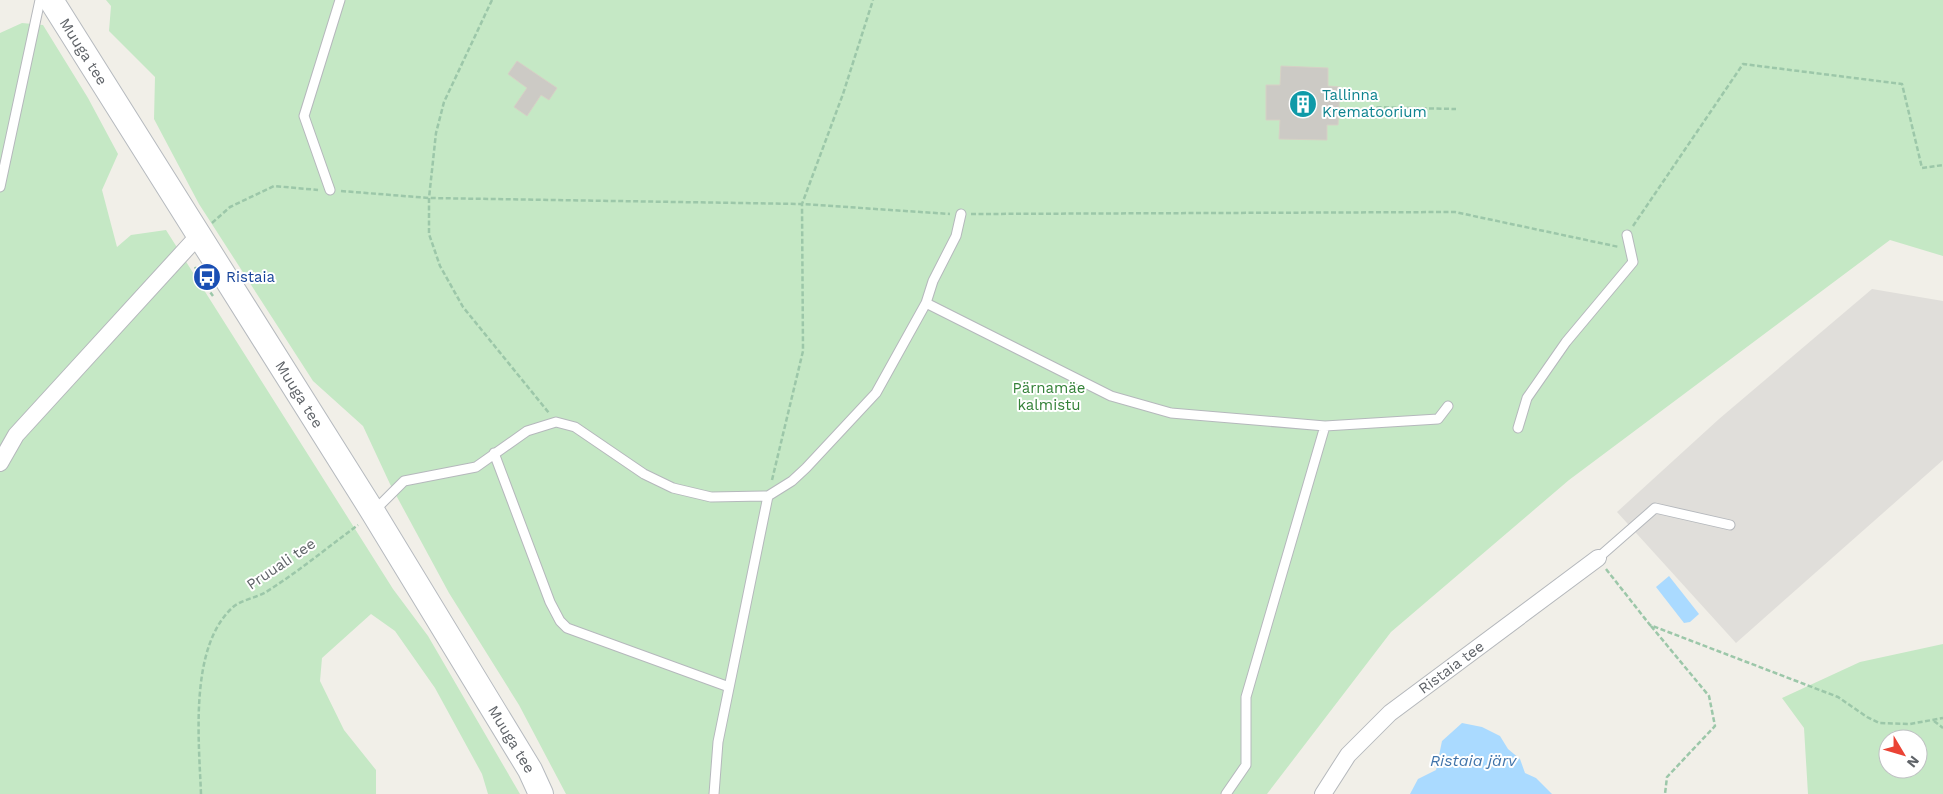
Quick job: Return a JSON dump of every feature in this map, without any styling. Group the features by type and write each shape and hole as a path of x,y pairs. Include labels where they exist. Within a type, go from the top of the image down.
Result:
{"main road":[{"name":"Muuga tee","path":"51,0 369,516 530,770 541,794"}],"street":[{"path":"0,463 16,435 198,236"},
{"name":"Ristaia tee","path":"1323,794 1348,755 1390,713 1598,558"}],"lane":[{"path":"0,187 40,0"},
{"path":"330,190 304,116 340,0"},
{"path":"369,516 404,481 476,467 527,431 556,422 575,427 644,474 673,488 711,497 768,496 792,481 806,468 876,393 926,303 933,281 956,236 961,214"},
{"path":"1518,428 1527,398 1566,342 1632,262 1627,235"},
{"path":"926,303 1111,396 1171,413 1325,426 1438,419 1448,406"},
{"path":"1226,794 1246,766 1246,697 1325,426"},
{"path":"494,453 550,602 560,621 567,628 729,687"},
{"path":"714,794 718,742 768,496"},
{"path":"1598,558 1655,508 1730,525"}],"path":[{"path":"492,0 444,102 436,134 429,198 429,234 440,266 463,307 556,422"},
{"path":"768,496 803,351 802,204 843,94 873,0"},
{"path":"198,236 230,207 274,186 429,198 802,204 961,214 1456,212 1618,247 1743,64 1902,84 1922,168 1943,165"},
{"path":"1369,106 1456,109"},
{"name":"Pruuali tee","path":"201,794 198,712 202,668 216,631 232,607 265,592 369,516"},
{"path":"1598,558 1709,696 1715,726 1667,777 1665,794"},
{"path":"1650,625 1838,697 1879,723 1910,724 1943,718"},
{"path":"1933,720 1943,728"}],"shaded area":[{"path":"1872,289 1943,301 1943,460 1736,643 1617,512 1719,419"}],"green space":[{"name":"Pärnamäe kalmistu","path":"106,0 1943,0 1943,256 1890,240 1569,480 1391,632 1267,794 566,794 519,705 449,593 390,484 363,426 313,381 199,204 154,119 155,77 109,31 111,6"},
{"path":"22,23 43,25 88,98 118,154 102,190 117,247 131,235 166,230 393,589 428,636 520,794 488,794 482,774 435,688 395,631 371,614 322,658 320,681 344,730 376,770 376,794 0,794 0,33"},
{"path":"1943,644 1943,794 1808,794 1804,728 1782,698 1860,662"}],"water":[{"path":"1669,576 1699,614 1690,622 1684,623 1656,587"},
{"name":"Ristaia järv","path":"1462,723 1482,727 1500,736 1508,749 1520,759 1525,773 1536,778 1552,794 1410,794 1418,779 1436,770 1442,741"}],"building":[{"path":"517,61 557,88 549,100 541,95 527,116 514,107 527,88 508,74"},
{"name":"Tallinna Krematoorium","path":"1281,66 1328,68 1328,86 1340,87 1338,125 1327,125 1327,140 1279,139 1280,120 1266,120 1266,85 1280,85"}],"place":[{"name":"Tallinna Krematoorium","path":"1303,104"},
{"name":"Ristaia","path":"207,277"}]}
